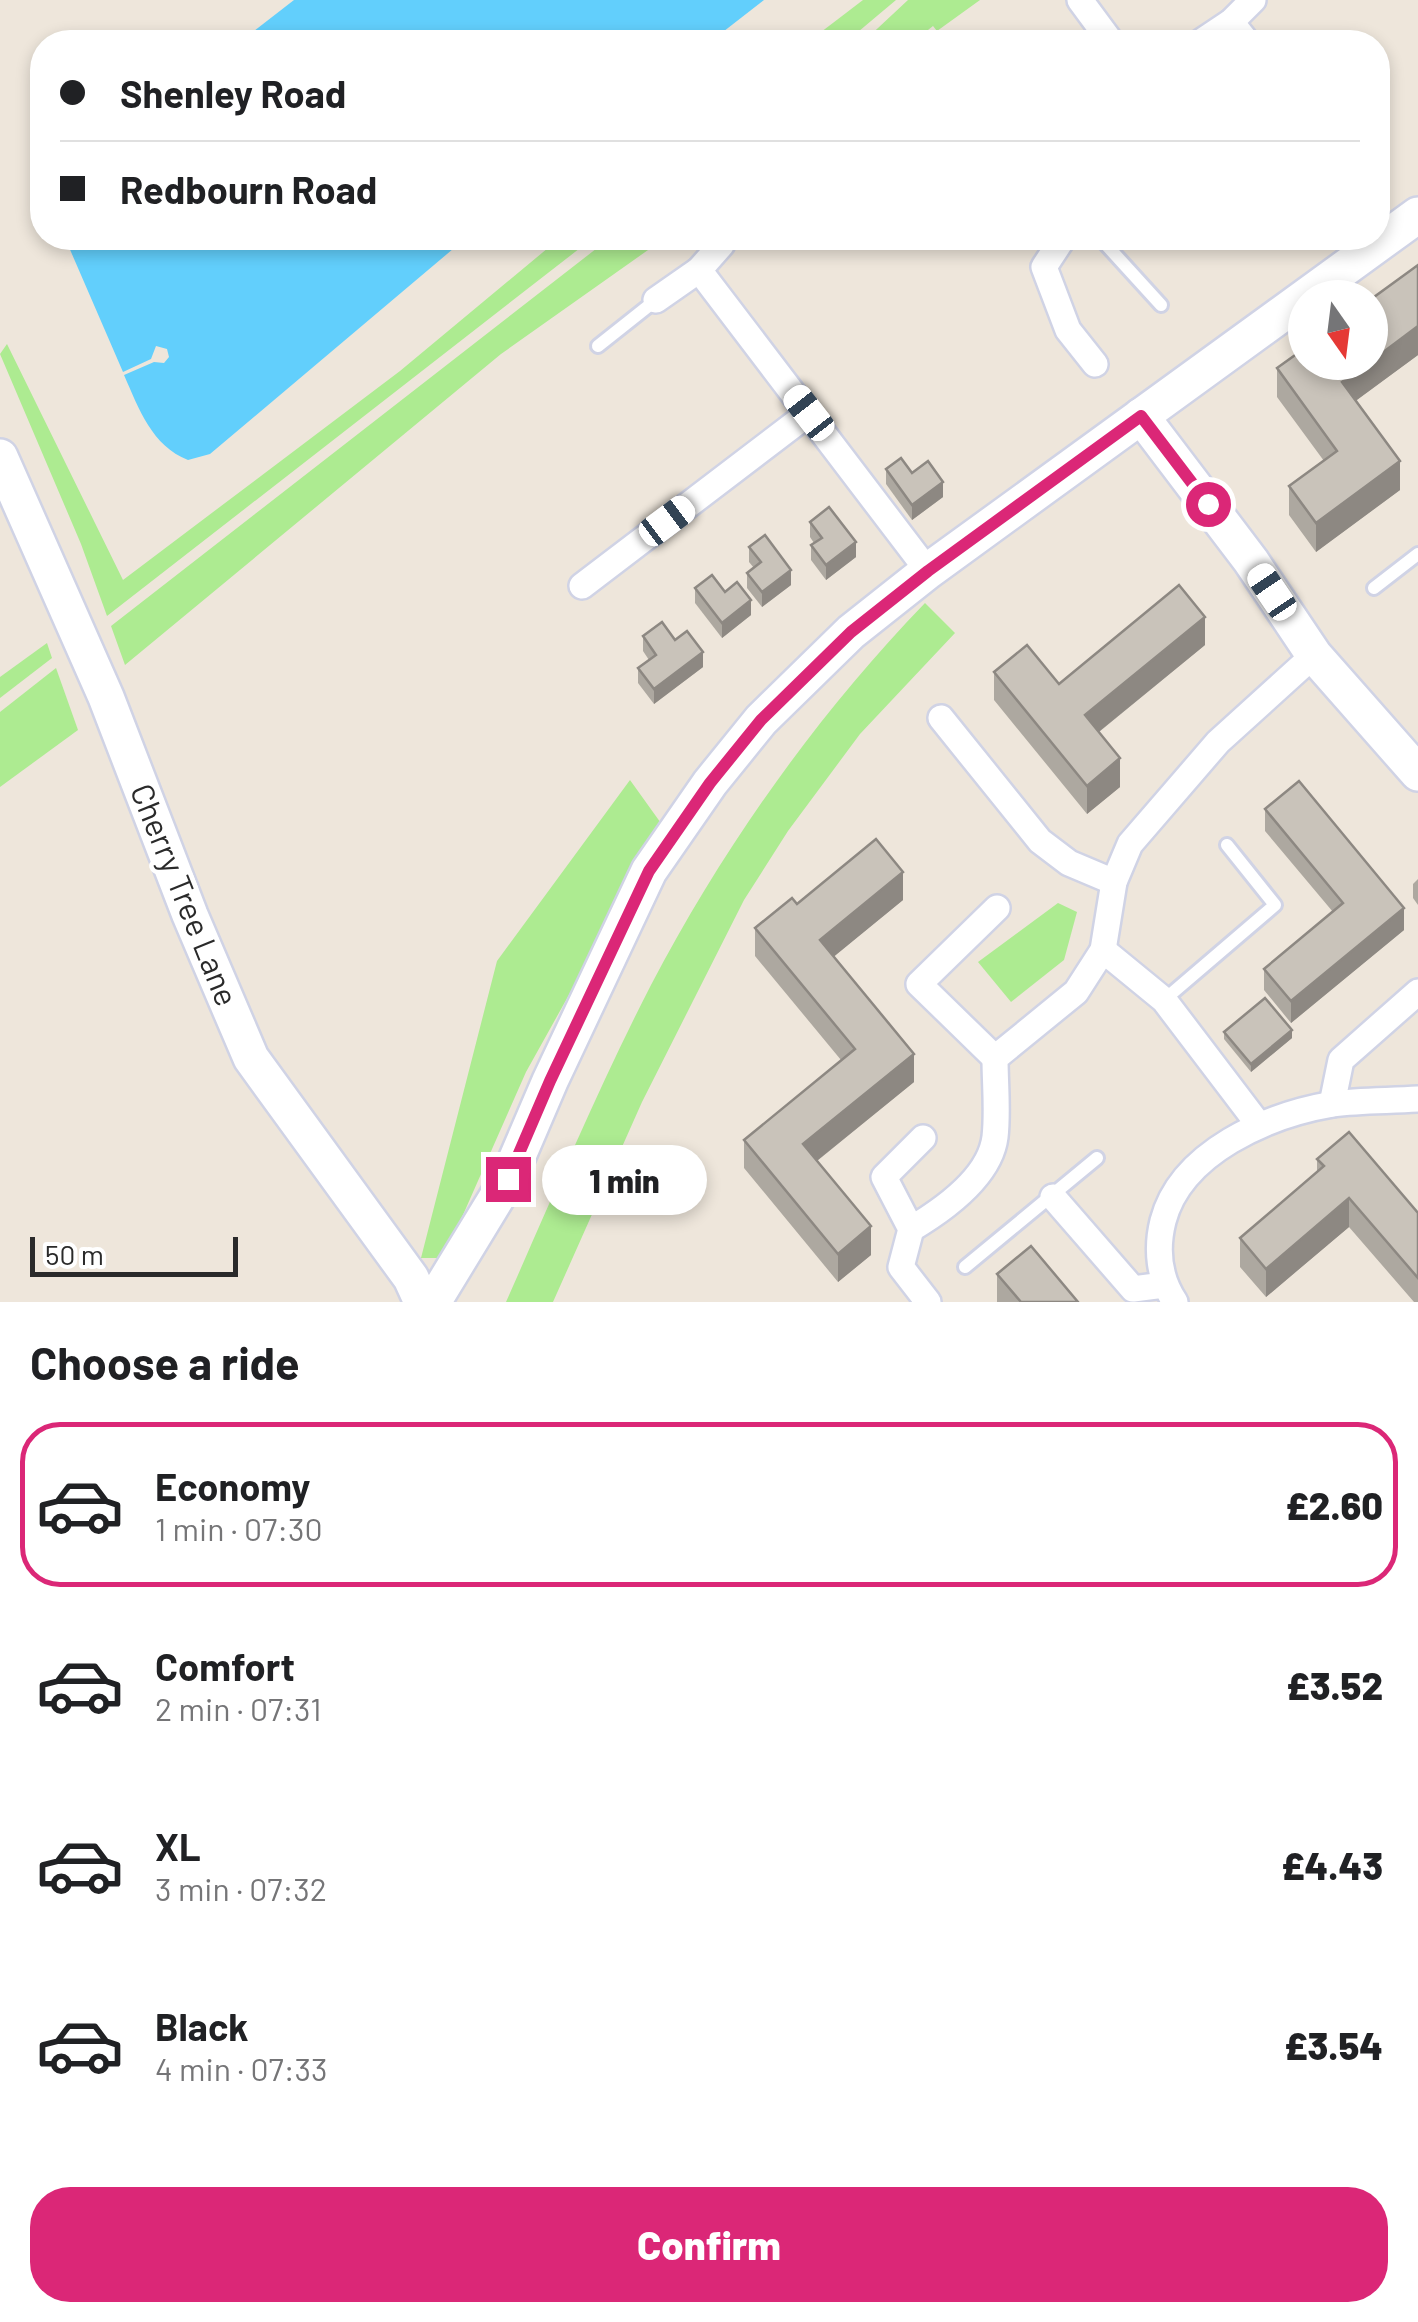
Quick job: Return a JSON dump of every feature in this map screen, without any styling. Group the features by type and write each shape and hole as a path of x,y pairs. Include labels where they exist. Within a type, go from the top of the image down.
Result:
{"main road":[{"path":"1390,235 1418,215"},
{"path":"433,1302 508,1179 649,871 710,783 761,720 851,632 928,571 1370,250"},
{"path":"1141,416 1249,557 1314,655 1416,767"},
{"name":"Cherry Tree Lane","path":"0,457 106,697 190,915 251,1058 412,1278 422,1302"}],"street":[{"path":"1080,0 1102,30"},
{"path":"1240,30 1253,0"},
{"path":"656,300 700,270 718,250"},
{"path":"1055,250 1044,268 1068,330 1095,364"},
{"path":"700,270 928,571"},
{"path":"582,586 809,413"},
{"path":"995,1058 1076,992 1103,950 1114,882 1130,844 1218,742 1314,655"},
{"path":"941,718 1040,841 1068,863 1114,882"},
{"path":"911,1228 930,1218 979,1174 995,1142 995,1058 920,984 997,908"},
{"path":"1103,950 1164,1000 1259,1125"},
{"path":"1332,1104 1341,1060 1418,992"},
{"path":"1053,1197 1133,1288 1169,1293 1158,1240 1168,1202 1206,1156 1259,1125 1332,1104 1418,1099"},
{"path":"923,1138 884,1177 911,1228 900,1267 928,1302"}],"lane":[{"path":"1111,250 1162,306"},
{"path":"598,346 656,300"},
{"path":"1374,588 1418,554"},
{"path":"1164,1000 1275,905 1227,845"},
{"path":"965,1267 1097,1158"}],"green space":[{"path":"863,0 896,0 860,30 824,30"},
{"path":"908,0 980,0 938,30 933,26 928,30 876,30"},
{"path":"546,250 578,250 107,616 81,544 0,354 7,344 123,580 400,371"},
{"path":"595,250 648,250 501,354 125,665 111,626"},
{"path":"925,603 955,633 860,734 788,831 744,900 642,1102 553,1302 506,1302 631,1024 679,933 774,784 846,691"},
{"path":"47,643 52,658 0,698 0,677"},
{"path":"56,668 78,730 0,787 0,712"},
{"path":"630,780 663,826 526,1072 444,1258 421,1258 497,961"},
{"path":"1058,903 1077,912 1064,960 1011,1002 978,962"}],"water":[{"path":"294,0 764,0 725,30 255,30"},
{"path":"70,250 452,250 210,454 188,460 165,446 141,413 124,375 154,362 164,363 169,357 167,349 156,346 151,359 123,372"}],"building":[{"path":"1418,265 1418,326 1388,348 1388,287"},
{"path":"1288,360 1288,380 1345,380 1342,382 1400,461 1316,523 1289,486 1337,451 1277,368"},
{"path":"901,458 912,473 928,461 943,482 912,505 886,469"},
{"path":"829,507 856,542 826,565 811,545 822,538 810,522"},
{"path":"765,535 791,570 762,592 747,573 761,562 749,547"},
{"path":"712,575 725,592 737,582 751,600 722,623 695,588"},
{"path":"1179,585 1205,617 1085,715 1120,758 1087,786 994,672 1027,645 1059,684"},
{"path":"662,622 675,640 687,631 703,652 654,689 638,668 656,655 643,636"},
{"path":"1299,781 1404,908 1291,1001 1264,969 1343,903 1265,809"},
{"path":"876,839 903,872 820,940 914,1054 803,1144 871,1226 838,1254 744,1140 855,1049 755,928 792,898 797,904"},
{"path":"1265,998 1292,1030 1251,1064 1224,1032"},
{"path":"1349,1132 1418,1213 1418,1278 1349,1198 1266,1269 1240,1238 1324,1166 1317,1159"},
{"path":"1031,1246 1078,1302 1021,1302 997,1274"}],"route":[{"path":"508,1179 649,871 710,783 761,720 800,680 851,632 928,571 1141,416 1208,504"}]}
